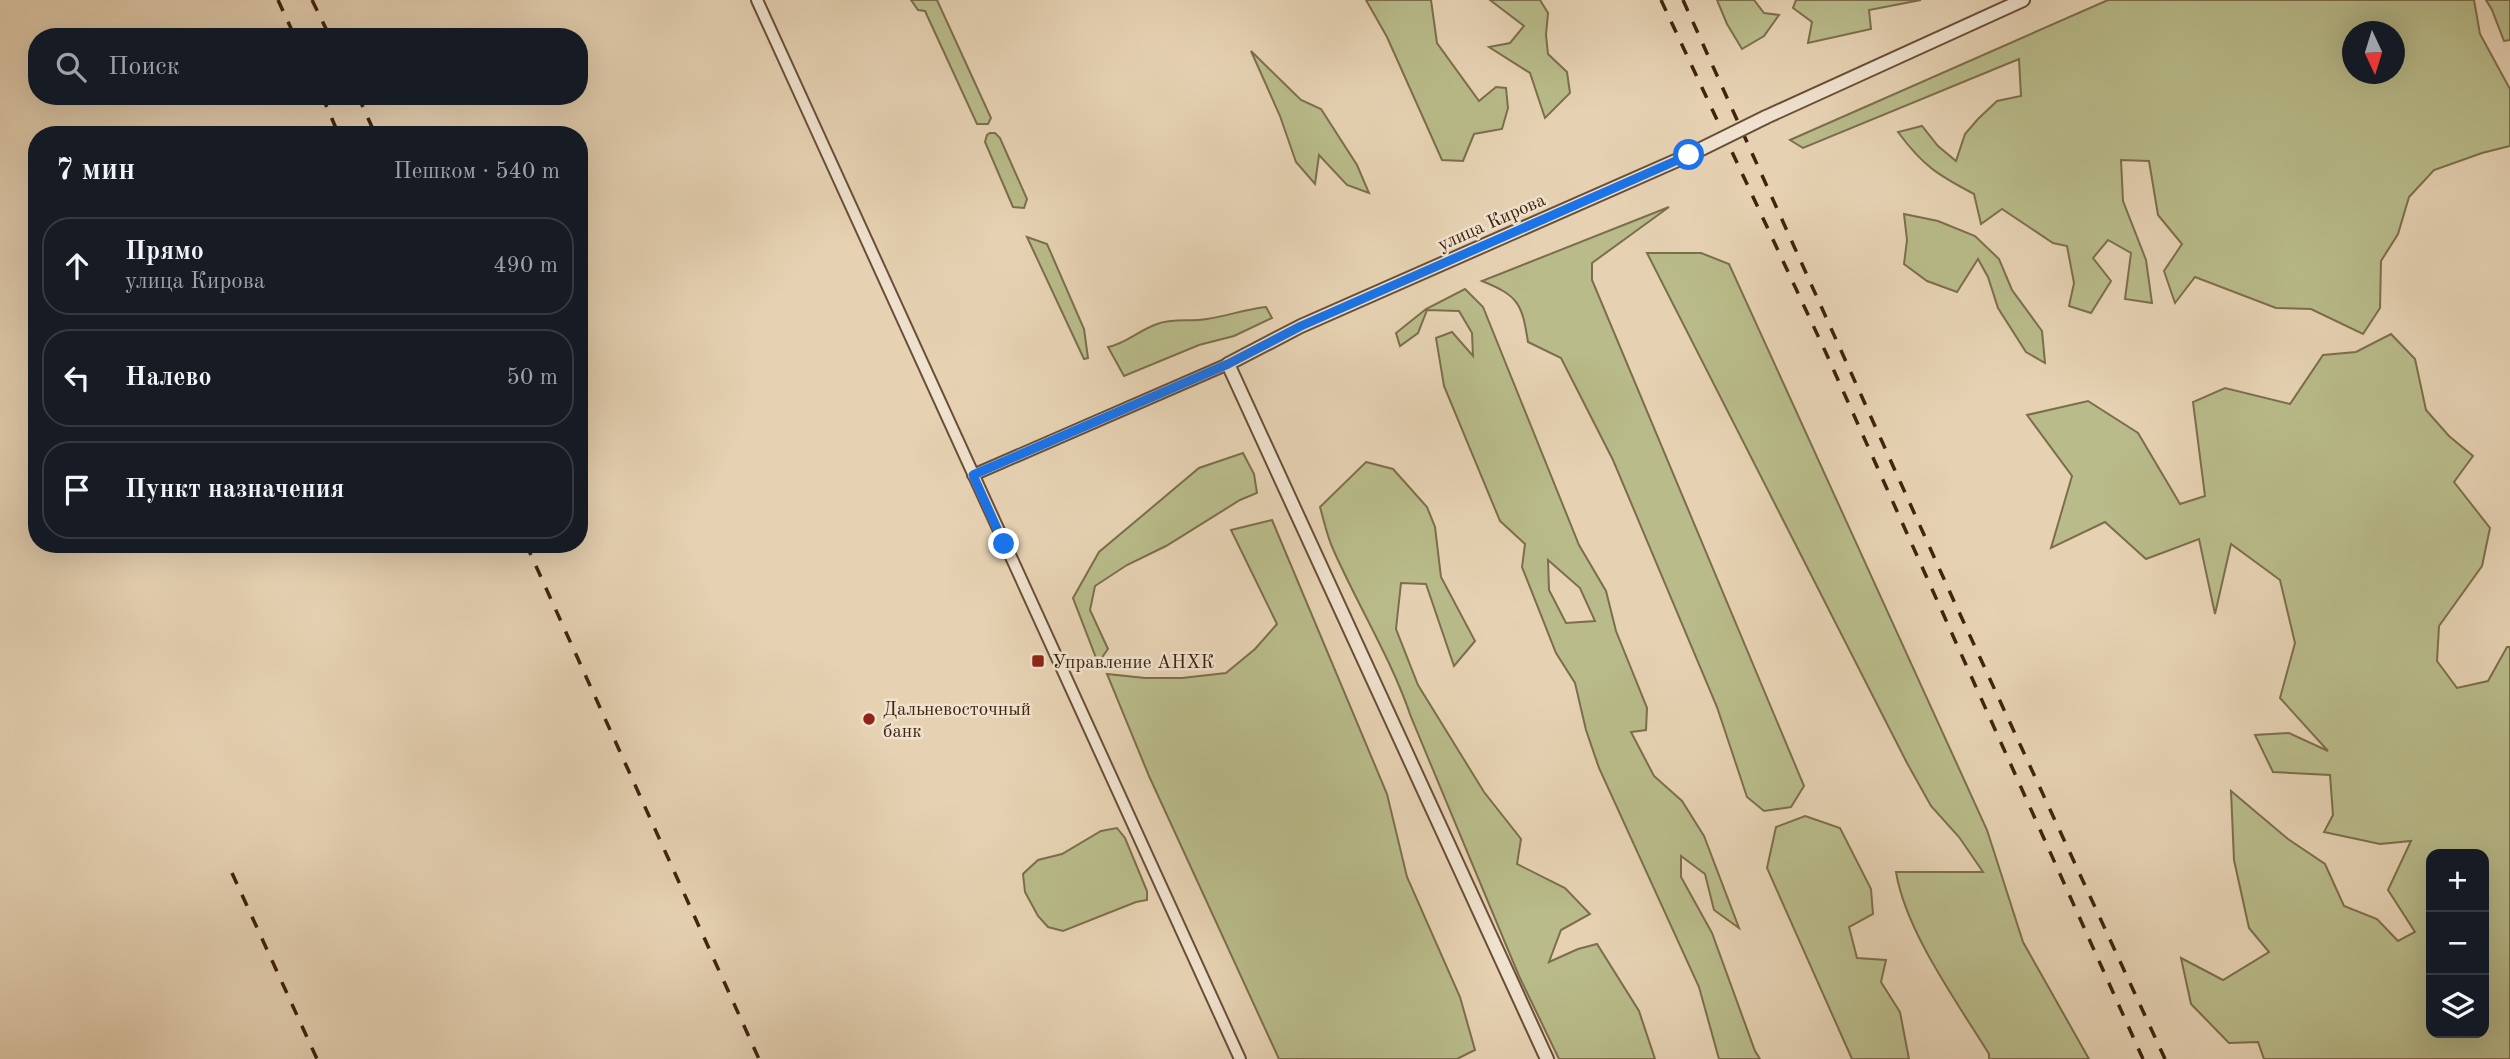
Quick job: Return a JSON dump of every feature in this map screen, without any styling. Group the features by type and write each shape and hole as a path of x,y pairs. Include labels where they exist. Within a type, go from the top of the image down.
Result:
{"street":[{"path":"757,0 1240,1059"},
{"name":"улица Кирова","path":"973,475 1228,364 1301,326 1689,155 2023,0"},
{"path":"1228,364 1547,1059"}],"green space":[{"path":"911,0 937,0 991,118 988,124 977,124 925,11 918,10"},
{"path":"1366,0 1431,0 1437,43 1479,101 1496,87 1506,88 1508,108 1502,129 1474,134 1463,161 1442,160 1387,37"},
{"path":"1490,0 1540,0 1548,13 1548,54 1567,72 1570,93 1545,118 1530,73 1489,47 1510,43 1524,26"},
{"path":"1717,0 1754,0 1764,13 1779,15 1764,36 1742,49"},
{"path":"1796,0 1921,0 1869,10 1871,29 1808,43 1812,22 1793,8"},
{"path":"2108,0 2474,0 2480,34 2510,89 2510,146 2434,170 2409,197 2398,234 2381,261 2380,308 2363,334 2311,309 2276,308 2195,277 2175,303 2164,271 2182,244 2158,215 2149,161 2121,160 2123,201 2146,260 2152,303 2125,299 2131,253 2108,240 2093,258 2111,281 2091,313 2069,306 2074,283 2067,246 2053,243 2002,209 1981,224 1974,194 1932,169 1898,132 1922,126 1938,146 1956,161 1965,134 1978,119 1997,101 2021,96 2019,59 1803,148 1790,140"},
{"path":"2486,0 2510,0 2510,40 2504,41"},
{"path":"1251,51 1301,100 1321,109 1357,165 1369,193 1347,185 1319,155 1315,184 1296,162 1280,116"},
{"path":"990,133 995,133 1000,138 1027,199 1024,208 1013,207 985,142"},
{"path":"1669,207 1592,263 1592,280 1804,786 1791,807 1764,811 1747,797 1717,707 1613,460 1561,358 1528,342 1517,303 1504,292 1482,281"},
{"path":"1904,214 1938,221 1975,236 1999,259 2012,290 2042,331 2045,363 2026,352 1998,308 1988,277 1978,259 1957,292 1927,281 1904,264 1907,240"},
{"path":"1027,237 1047,244 1084,329 1088,358 1084,359"},
{"path":"1647,253 1701,253 1729,264 1987,830 2023,942 2089,1059 1989,1059 1989,1054 1934,966 1910,918 1896,872 1983,872 1959,837 1931,806 1907,763"},
{"path":"1465,289 1483,307 1579,545 1606,591 1616,631 1647,708 1646,730 1631,732 1654,776 1682,801 1704,836 1739,928 1714,910 1705,874 1681,856 1681,877 1712,933 1760,1059 1719,1059 1699,987 1599,768 1586,730 1575,683 1556,653 1522,567 1525,544 1500,521 1444,386 1436,338 1452,332 1473,356 1472,333 1459,311 1427,310 1418,333 1400,346 1396,333 1426,309","holes":["1548,560 1580,588 1595,621 1566,623 1549,590"]},
{"path":"1266,307 1272,318 1234,336 1199,345 1124,376 1108,347 1163,322 1207,319"},
{"path":"2391,334 2415,359 2426,410 2449,436 2473,456 2454,482 2490,528 2482,566 2439,626 2437,661 2457,688 2488,681 2507,647 2510,647 2510,1059 2264,1059 2258,1042 2229,1043 2191,1004 2181,958 2223,980 2269,952 2249,928 2234,860 2231,791 2288,839 2325,864 2344,906 2377,919 2398,941 2415,932 2388,890 2411,841 2380,844 2324,832 2333,815 2330,775 2273,772 2255,735 2289,733 2328,751 2280,698 2295,643 2280,580 2231,544 2215,614 2199,539 2146,559 2105,522 2051,548 2072,476 2027,415 2088,401 2138,433 2180,504 2205,496 2193,402 2225,388 2290,404 2323,355 2356,352"},
{"path":"1243,453 1254,474 1257,493 1240,500 1095,586 1090,610 1108,649 1098,663 1073,598 1099,552 1199,468"},
{"path":"1366,462 1393,469 1427,507 1435,527 1441,577 1475,641 1454,666 1426,584 1401,583 1396,629 1418,685 1484,792 1521,839 1517,864 1565,888 1590,914 1561,930 1549,962 1597,944 1639,1011 1655,1059 1559,1059 1519,976 1394,674 1327,534 1320,507"},
{"path":"1272,520 1387,794 1407,877 1460,997 1475,1050 1457,1059 1279,1059 1149,776 1107,674 1182,678 1226,673 1255,649 1277,624 1231,530"},
{"path":"1805,816 1840,828 1871,889 1873,914 1849,927 1857,958 1886,960 1881,982 1900,1012 1909,1059 1852,1059 1767,868 1776,827"},
{"path":"1117,828 1125,838 1147,891 1147,900 1063,931 1048,927 1038,916 1025,892 1023,874 1038,860 1062,854 1101,831"}],"railway":[{"path":"278,0 291,28"},
{"path":"312,0 326,28"},
{"path":"1661,0 1826,353 2143,1059"},
{"path":"1683,0 1953,599 2165,1059"},
{"path":"326,105 335,126"},
{"path":"362,105 372,126"},
{"path":"530,553 759,1059"},
{"path":"232,873 317,1059"}],"place":[{"name":"Управление АНХК","path":"1038,661"},
{"name":"Дальневосточный банк","path":"869,719"}],"route":[{"path":"1004,544 973,475 1228,364 1301,326 1689,155"}]}
